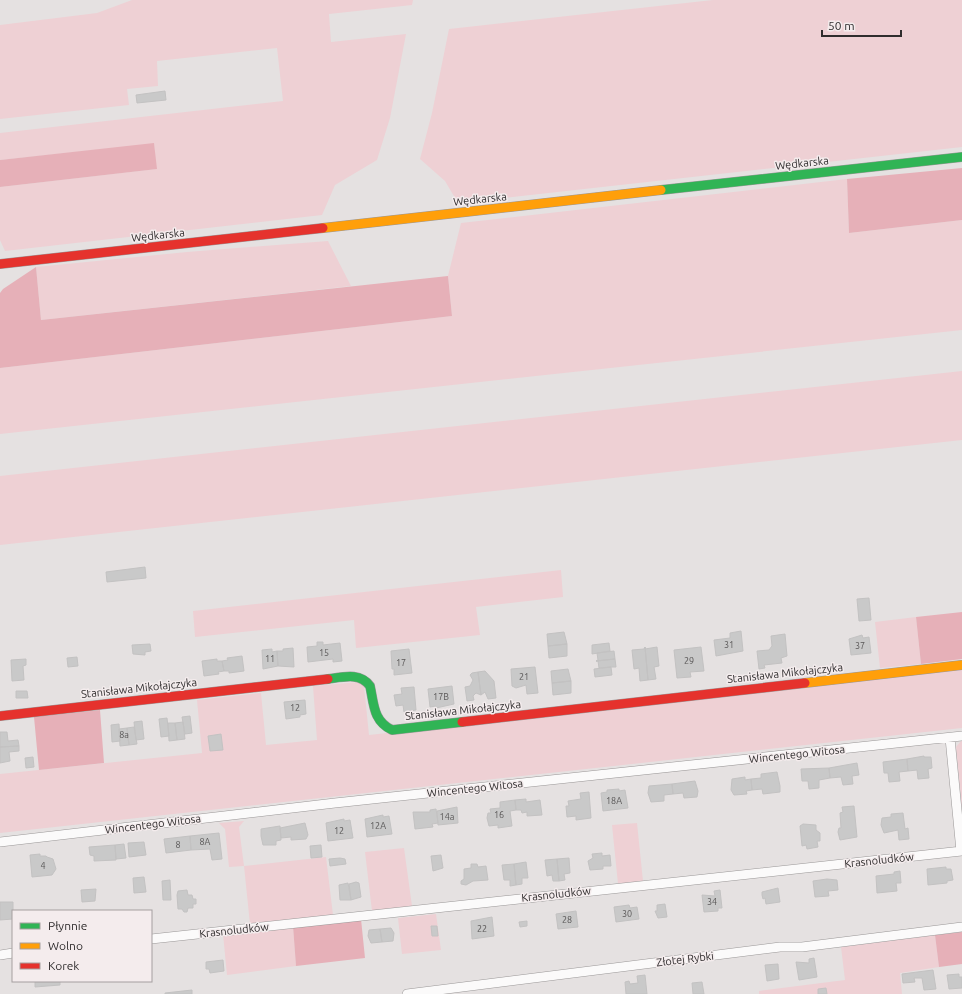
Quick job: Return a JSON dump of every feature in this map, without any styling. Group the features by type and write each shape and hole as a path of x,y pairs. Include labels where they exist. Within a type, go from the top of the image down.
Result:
{"street":[{"name":"Wędkarska","path":"0,264 962,157"},
{"name":"Stanisława Mikołajczyka","path":"0,716 356,676 367,682 370,686 377,718 386,728 392,730 962,665"},
{"name":"Wincentego Witosa","path":"0,842 343,802 962,736"},
{"path":"950,738 962,851"},
{"name":"Krasnoludków","path":"152,939 962,851"},
{"name":"Złotej Rybki","path":"407,994 780,947 802,947 962,927"},
{"path":"0,955 12,953"}],"shaded area":[{"path":"132,0 413,0 412,5 329,14 331,42 406,34 390,118 377,160 335,185 322,215 5,251 0,240 0,187 156,169 154,144 0,160 0,133 283,101 277,48 157,61 158,86 127,89 129,105 0,119 0,25 97,13"},
{"path":"713,0 962,0 962,147 458,203 445,181 420,159 432,113 449,29"},
{"path":"154,143 157,169 0,187 0,160"},
{"path":"962,168 962,220 849,233 847,179"},
{"path":"847,179 849,233 962,220 962,330 0,434 0,368 452,316 448,276 461,223"},
{"path":"328,241 351,286 41,320 36,267 187,252"},
{"path":"36,267 41,320 448,276 452,316 0,368 0,293 3,289"},
{"path":"962,371 962,440 0,545 0,476"},
{"path":"561,570 563,597 476,607 480,635 356,648 354,620 195,637 193,611"},
{"path":"962,612 962,659 921,664 916,617"},
{"path":"916,617 921,664 880,668 875,622"},
{"path":"962,669 962,728 0,833 0,774 202,753 197,700 261,693 266,745 317,740 313,686 359,682 364,686 369,735"},
{"path":"100,710 104,763 39,770 34,717"},
{"path":"962,740 962,810 956,747"},
{"path":"244,821 239,827 244,866 229,867 225,829 219,823"},
{"path":"637,823 643,881 618,884 612,825"},
{"path":"404,848 412,906 372,911 365,852"},
{"path":"326,857 333,915 250,924 244,866"},
{"path":"436,914 441,950 402,954 398,918"},
{"path":"361,919 365,958 296,966 293,926"},
{"path":"293,926 296,966 227,975 223,934"},
{"path":"962,932 962,964 939,967 935,935"},
{"path":"935,935 939,967 900,973 902,994 759,994 759,991 845,980 841,947"}],"building":[{"path":"165,91 166,100 137,103 136,95"},
{"path":"145,567 146,578 107,582 106,572"},
{"path":"869,598 871,620 859,621 857,599"},
{"path":"741,631 743,651 716,656 714,640 730,638 730,633"},
{"path":"564,632 567,644 548,646 547,634"},
{"path":"785,634 787,656 781,658 782,663 764,665 765,668 759,669 757,651 769,650 772,646 771,636"},
{"path":"862,635 863,638 869,637 871,653 851,655 849,639"},
{"path":"317,642 323,642 323,645 340,643 342,661 333,662 333,659 308,662 307,647 317,646"},
{"path":"609,643 610,651 592,654 592,645"},
{"path":"150,644 151,651 145,652 145,655 133,654 132,645"},
{"path":"567,644 567,656 549,658 548,646"},
{"path":"645,647 648,680 640,681 639,668 634,669 632,650 644,649"},
{"path":"657,647 659,666 654,667 656,679 648,680 645,649"},
{"path":"701,647 704,671 690,672 691,677 677,678 674,650"},
{"path":"293,648 294,667 278,666 277,651"},
{"path":"272,649 272,652 277,651 278,666 263,669 262,650"},
{"path":"409,649 412,673 394,675 394,669 392,669 391,651"},
{"path":"614,651 615,659 596,661 598,660 597,653"},
{"path":"242,656 244,671 229,673 229,671 224,671 222,661 228,660 227,658"},
{"path":"77,657 78,666 68,667 67,658"},
{"path":"26,659 26,665 23,666 24,680 12,681 11,660"},
{"path":"217,659 217,661 222,661 224,671 218,672 219,674 204,676 202,661"},
{"path":"615,659 616,667 599,668 598,661 596,661"},
{"path":"535,667 538,693 527,694 526,685 516,688 512,686 511,669"},
{"path":"611,667 612,675 595,677 594,669"},
{"path":"568,669 571,681 552,683 551,671"},
{"path":"485,671 494,681 496,698 488,699 485,692 481,695 478,672"},
{"path":"478,672 481,695 476,693 473,696 474,700 467,701 465,687 470,686 473,680 470,675"},
{"path":"571,681 571,693 553,695 552,683"},
{"path":"452,686 454,704 436,708 436,706 430,707 428,689"},
{"path":"414,687 416,710 404,712 403,705 396,706 394,695 402,694 401,688"},
{"path":"16,691 27,691 28,698 16,698"},
{"path":"305,700 306,714 300,715 300,717 286,719 284,702"},
{"path":"190,716 192,733 185,734 182,717"},
{"path":"167,718 169,736 161,737 159,719"},
{"path":"142,721 144,739 136,740 134,722"},
{"path":"183,722 185,739 177,740 175,723"},
{"path":"168,723 175,723 177,740 169,741"},
{"path":"119,724 120,741 112,742 111,725"},
{"path":"134,727 137,744 129,745 127,728"},
{"path":"127,728 129,745 120,746 119,729"},
{"path":"0,732 7,732 8,741 18,740 19,746 0,747"},
{"path":"221,734 223,750 210,751 208,736"},
{"path":"19,746 19,751 9,752 10,761 0,763 0,747"},
{"path":"924,756 931,757 932,768 928,769 929,778 918,779 917,770 908,771 907,759"},
{"path":"33,757 34,767 26,768 25,758"},
{"path":"907,759 908,771 899,772 900,781 889,782 888,773 884,773 883,762"},
{"path":"857,763 859,775 852,776 853,784 843,785 841,777 830,778 829,768"},
{"path":"829,768 830,778 819,780 819,788 809,789 808,781 802,781 801,769"},
{"path":"777,772 780,792 763,794 762,789 752,790 751,779 761,778 761,774"},
{"path":"745,777 745,780 751,779 752,790 746,791 747,794 734,795 731,790 732,779"},
{"path":"695,781 698,791 697,797 684,798 683,793 673,794 672,784"},
{"path":"672,784 673,794 664,795 664,801 651,802 648,793 649,786"},
{"path":"619,789 619,791 625,790 628,808 603,811 601,793 607,792 607,790"},
{"path":"589,792 591,818 576,820 576,816 567,817 566,806 569,806 568,801 581,799 580,793"},
{"path":"526,799 526,802 540,800 542,815 527,816 527,812 522,813 521,810 516,810 515,800"},
{"path":"515,800 516,810 510,811 512,826 498,828 498,825 489,826 487,818 488,813 491,813 490,809 500,808 500,802"},
{"path":"854,806 857,837 840,840 838,832 839,828 841,828 840,813 843,812 842,807"},
{"path":"457,807 458,823 438,825 437,811"},
{"path":"436,809 438,823 432,824 433,827 415,829 413,812 430,812 430,810"},
{"path":"903,813 905,829 908,828 909,839 899,840 898,830 884,833 881,825 882,818 891,817 891,814"},
{"path":"383,815 383,817 389,816 392,834 367,837 365,819"},
{"path":"344,819 344,821 350,820 353,838 328,841 326,823"},
{"path":"305,823 308,835 306,839 291,840 291,837 281,838 280,828"},
{"path":"803,824 816,825 816,830 820,833 820,841 817,841 818,847 807,849 806,845 802,846 800,826"},
{"path":"280,826 281,840 276,841 276,845 263,845 261,829"},
{"path":"219,833 222,859 212,860 210,849 191,850 190,836"},
{"path":"190,836 191,850 166,853 164,839"},
{"path":"144,842 146,855 129,857 128,843"},
{"path":"124,844 126,858 116,859 115,845"},
{"path":"115,845 116,860 94,861 94,856 90,855 89,847"},
{"path":"321,845 322,857 311,858 310,846"},
{"path":"602,853 602,856 610,855 611,866 603,866 603,869 590,870 588,861 593,858 592,854"},
{"path":"40,854 40,856 46,856 53,859 56,869 52,875 32,877 30,855"},
{"path":"441,855 443,868 433,871 431,856"},
{"path":"569,858 570,873 564,874 565,880 559,881 557,859"},
{"path":"329,859 345,859 346,864 330,866"},
{"path":"557,859 559,881 553,881 552,875 547,876 545,860"},
{"path":"526,862 528,878 522,878 522,884 516,885 514,864"},
{"path":"471,864 477,864 478,867 486,866 488,880 473,881 466,885 461,884 461,881 464,879 464,869 471,868"},
{"path":"514,864 516,885 510,886 510,880 504,880 502,865"},
{"path":"946,867 946,869 951,869 953,880 947,881 947,883 928,885 927,869"},
{"path":"900,871 901,883 896,883 897,891 877,893 876,876 894,874 894,872"},
{"path":"144,877 146,892 134,893 133,878"},
{"path":"827,879 837,880 838,890 828,891 829,896 815,897 813,881"},
{"path":"170,880 171,900 163,900 162,881"},
{"path":"356,882 359,883 361,897 351,900 349,884"},
{"path":"348,883 351,900 340,900 339,885"},
{"path":"778,888 780,902 766,904 765,898 763,899 762,892"},
{"path":"96,889 95,901 82,902 81,890"},
{"path":"187,890 188,895 192,895 193,899 196,899 196,904 193,904 193,908 188,908 187,912 184,912 182,909 178,909 177,895 178,891"},
{"path":"720,890 722,908 718,908 718,911 704,912 702,895 715,896 714,891"},
{"path":"0,902 13,902 12,919 0,920"},
{"path":"665,904 667,917 658,918 655,911 657,911 657,905"},
{"path":"629,905 630,908 637,907 639,919 616,922 614,907"},
{"path":"576,911 578,927 558,929 556,914"},
{"path":"492,917 494,936 472,939 471,921"},
{"path":"527,921 527,926 520,927 519,922"},
{"path":"431,926 437,926 438,936 432,936"},
{"path":"391,928 394,933 393,941 382,942 380,929"},
{"path":"380,929 382,942 371,943 368,936 369,930"},
{"path":"814,958 817,977 799,980 796,962 809,963 809,959"},
{"path":"223,960 224,971 210,973 209,969 206,969 206,962"},
{"path":"778,964 779,979 767,981 765,965"},
{"path":"933,970 936,989 924,990 922,978 914,978 915,982 903,983 902,974"},
{"path":"959,974 959,977 962,977 962,988 949,989 947,975"},
{"path":"645,975 647,994 626,994 625,982 629,981 630,984 638,983 637,976"},
{"path":"35,982 60,982 60,985 35,987"},
{"path":"702,982 704,994 693,994 692,983"},
{"path":"826,988 827,994 818,994 818,989"},
{"path":"192,990 192,994 165,994 165,993"}],"traffic: fast":[{"path":"661,190 962,157"},
{"path":"328,679 351,676 366,682 370,686 375,711 378,717 381,722 392,730 462,722"}],"traffic: slow":[{"path":"323,228 661,190"},
{"path":"805,683 962,665"}],"traffic: jam":[{"path":"0,264 323,228"},
{"path":"0,716 328,679"},
{"path":"462,722 805,683"}]}
